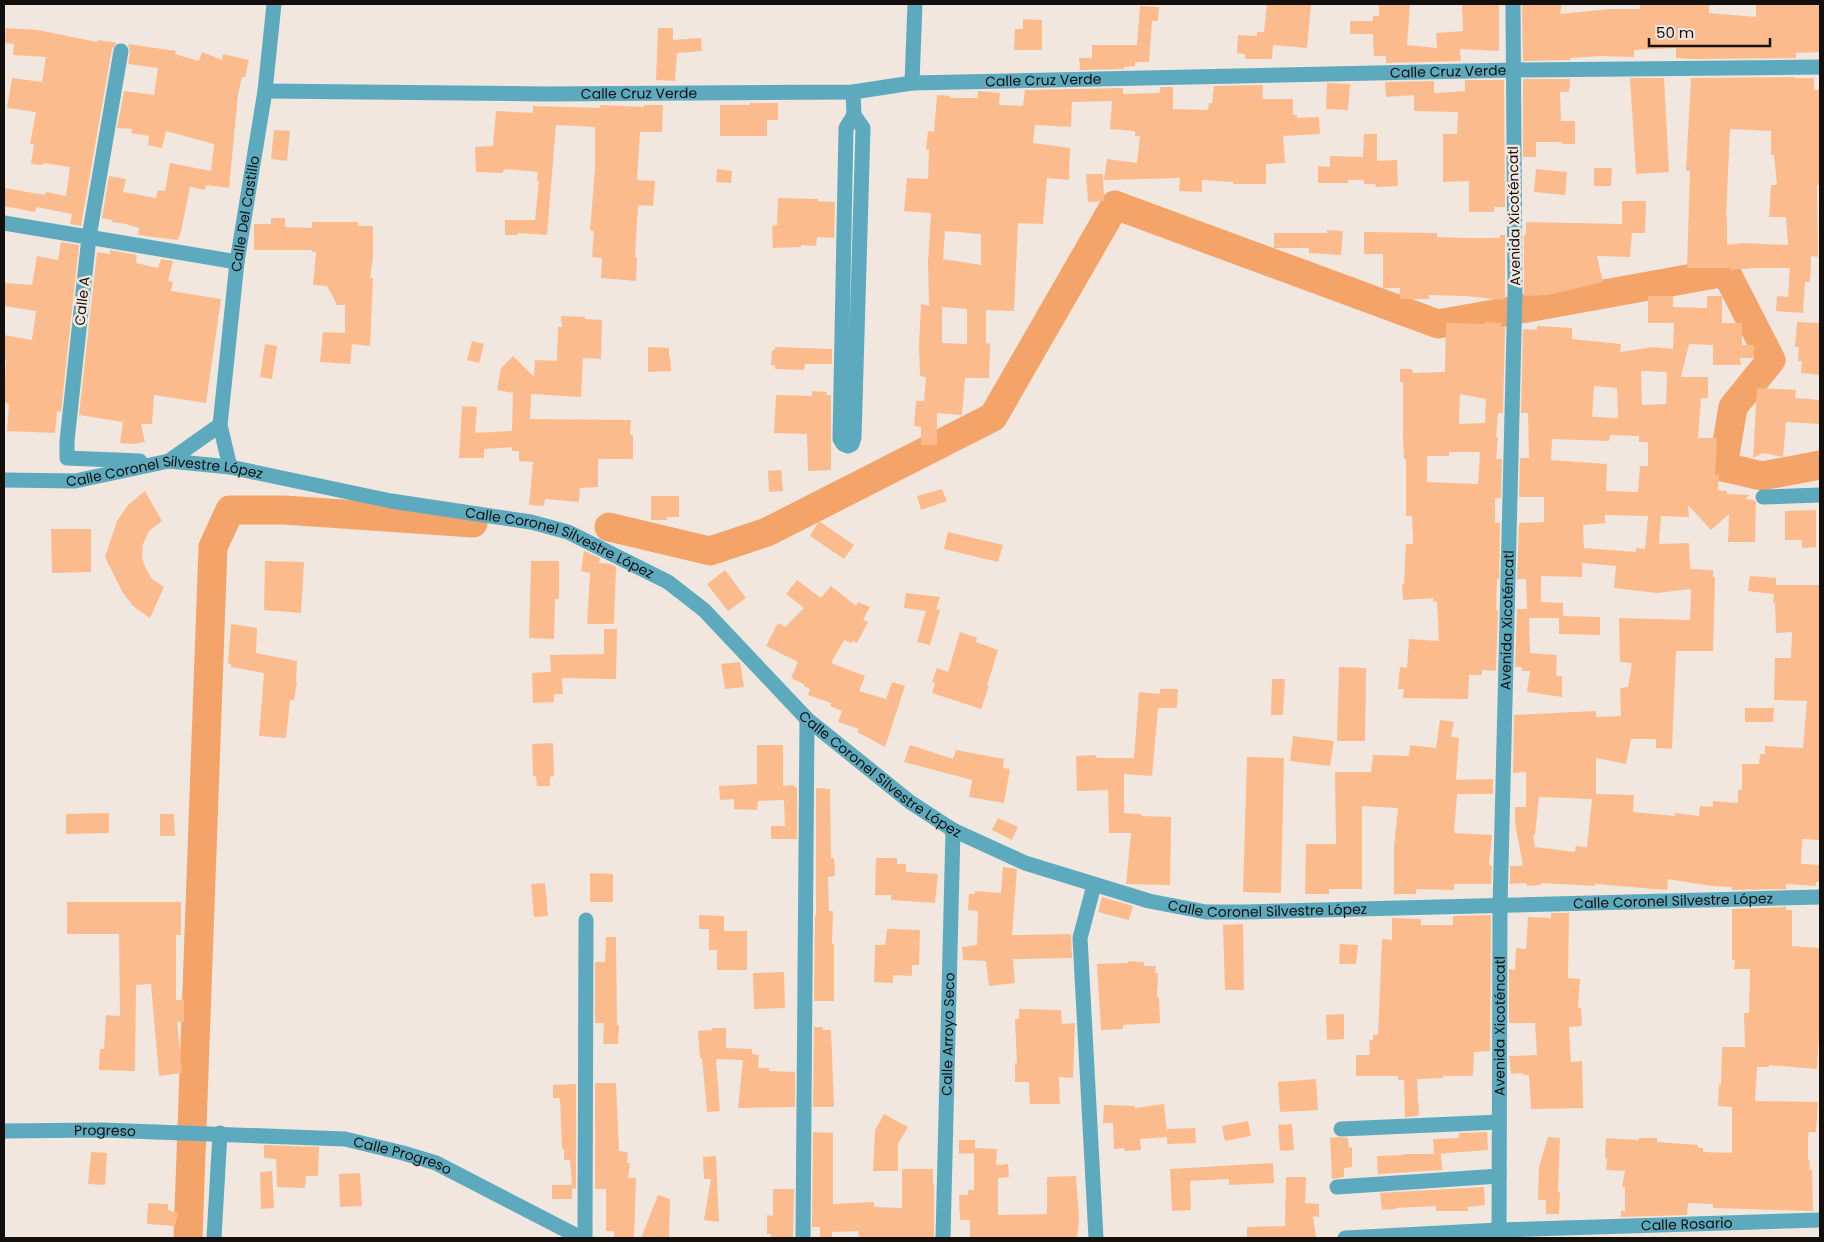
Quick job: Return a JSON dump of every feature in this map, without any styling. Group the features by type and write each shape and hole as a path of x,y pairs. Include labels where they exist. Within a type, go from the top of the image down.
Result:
{"street":[{"name":"Calle Del Castillo","path":"230,467 220,425 237,262 265,91 274,4"},
{"path":"912,83 915,4"},
{"name":"Avenida Xicoténcatl","path":"1498,1234 1500,907 1515,291 1513,4"},
{"name":"Calle A","path":"121,51 89,236 67,458 165,462"},
{"name":"Calle Cruz Verde","path":"265,91 536,94 853,92 912,83 1513,70 1820,67"},
{"path":"853,92 854,114 863,128 854,438 852,444 848,446 843,444 840,439 840,430 846,128 854,114"},
{"path":"4,223 237,262"},
{"path":"165,462 220,425"},
{"name":"Calle Coronel Silvestre López","path":"4,480 75,481 165,462 230,467 391,500 531,522 568,532 668,582 683,593 704,610 807,719 910,802 953,830 1025,863 1150,901 1206,912 1500,907 1820,897"},
{"path":"1763,497 1820,495"},
{"path":"803,1238 807,719"},
{"name":"Calle Arroyo Seco","path":"943,1238 953,830"},
{"path":"1094,885 1080,938 1096,1238"},
{"path":"583,1238 586,920"},
{"path":"1341,1129 1499,1122"},
{"name":"Progreso","path":"4,1131 102,1130 214,1133"},
{"path":"214,1133 214,1238"},
{"name":"Calle Progreso","path":"214,1133 345,1139 403,1153 436,1163 583,1238"},
{"path":"1336,1188 1499,1176"},
{"name":"Calle Rosario","path":"1345,1238 1498,1234 1820,1220"}],"building":[{"path":"1267,4 1311,4 1307,48 1273,45 1272,59 1245,59 1245,54 1237,53 1238,35 1257,36 1257,32 1264,32"},
{"path":"1379,4 1410,4 1407,45 1437,48 1436,33 1463,31 1462,4 1499,4 1499,51 1460,49 1461,61 1386,63 1386,56 1374,56 1373,34 1350,34 1350,21 1373,21 1373,16 1379,16"},
{"path":"1522,4 1562,4 1560,14 1610,9 1640,9 1640,4 1709,4 1709,13 1756,17 1756,4 1820,4 1820,52 1796,53 1796,58 1692,59 1676,58 1676,48 1634,50 1634,57 1601,56 1570,58 1570,60 1523,61"},
{"path":"1140,6 1159,7 1158,21 1152,21 1149,62 1135,62 1135,66 1124,67 1124,69 1080,70 1079,58 1092,58 1092,45 1137,45"},
{"path":"1023,19 1042,20 1042,50 1014,50 1015,29 1023,29"},
{"path":"6,28 38,30 97,42 98,40 117,43 112,49 81,226 70,224 72,214 36,207 35,212 4,206 4,188 45,195 46,192 66,196 70,167 44,163 43,165 31,164 34,144 30,144 36,112 7,108 12,78 42,82 46,57 13,55 14,44 5,43"},
{"path":"658,28 673,28 673,40 701,38 702,51 677,53 675,81 656,80"},
{"path":"128,44 176,51 175,54 199,61 202,52 222,60 223,54 249,60 245,77 242,77 238,95 229,188 206,185 205,190 190,187 178,240 138,235 139,228 102,218 109,176 126,179 123,192 156,198 158,190 165,191 170,163 211,171 214,144 166,131 162,148 148,145 149,136 131,133 132,129 117,128 124,91 154,95 158,68 128,64 130,52"},
{"path":"1630,78 1664,78 1669,172 1636,174"},
{"path":"1691,78 1814,78 1814,90 1820,90 1820,185 1817,185 1818,257 1811,256 1810,282 1805,282 1803,313 1776,311 1777,296 1788,297 1790,268 1730,270 1730,268 1687,268 1690,171 1686,171","holes":["1730,129 1771,131 1771,155 1774,155 1777,185 1771,185 1769,217 1786,217 1788,245 1743,243 1727,245 1726,217"]},
{"path":"1523,79 1570,79 1569,92 1560,92 1561,121 1575,121 1575,144 1536,142 1536,157 1523,157"},
{"path":"1465,80 1504,80 1505,207 1494,207 1494,212 1469,212 1469,181 1443,182 1443,134 1457,134 1458,112 1414,111 1414,95 1386,97 1385,82 1434,81 1434,93 1465,91"},
{"path":"1327,83 1350,84 1348,110 1326,109"},
{"path":"1263,85 1262,99 1293,99 1293,115 1297,115 1297,118 1319,117 1320,134 1283,136 1285,163 1266,164 1266,184 1233,184 1233,182 1202,180 1202,192 1179,191 1180,178 1104,180 1107,159 1137,163 1140,136 1135,136 1135,131 1110,129 1112,101 1072,102 1071,127 1035,125 1033,143 1070,148 1069,180 1047,178 1043,224 1018,223 1014,311 986,310 986,343 990,344 989,378 965,378 962,415 937,413 937,445 921,445 921,427 914,426 916,401 924,401 926,377 920,376 919,346 921,304 929,306 928,262 931,213 904,211 907,178 928,179 929,150 926,149 928,131 934,132 937,95 950,96 950,98 978,98 978,91 1000,93 999,105 1023,106 1025,90 1123,88 1123,94 1160,93 1160,87 1173,87 1173,109 1208,110 1209,103 1212,103 1214,86","holes":["945,231 981,234 981,265 943,259","942,307 967,309 967,344 942,343"]},
{"path":"750,103 778,103 778,120 767,120 767,136 720,136 720,105 750,105"},
{"path":"600,105 644,107 644,105 663,105 662,132 640,132 637,180 655,181 653,206 638,205 635,257 637,257 636,281 601,278 602,258 592,257 594,231 590,230 595,169 595,127 556,125 547,235 518,233 518,235 505,235 505,220 535,220 539,181 537,181 538,172 504,169 503,173 476,172 475,147 493,146 496,111 533,113 533,106 600,108"},
{"path":"274,130 290,131 287,161 271,159"},
{"path":"1364,134 1377,134 1377,161 1397,160 1398,186 1376,187 1375,184 1364,184 1364,180 1348,180 1348,183 1318,183 1318,166 1330,167 1330,156 1363,157"},
{"path":"1594,168 1612,168 1611,186 1594,186"},
{"path":"717,169 732,171 731,183 716,182"},
{"path":"1536,169 1567,172 1565,195 1534,192"},
{"path":"1086,174 1103,174 1104,201 1088,202"},
{"path":"778,198 818,199 818,201 835,202 834,238 817,237 816,246 801,245 801,247 773,248 772,226 777,225"},
{"path":"1622,201 1646,201 1645,233 1632,233 1630,257 1597,256 1603,282 1548,295 1524,296 1524,235 1526,235 1526,222 1622,224"},
{"path":"271,218 285,218 285,227 312,228 312,222 358,222 358,226 373,226 373,257 370,278 373,278 370,346 352,344 350,364 320,362 323,332 345,333 345,305 337,305 327,286 313,285 316,252 312,252 312,250 254,250 254,224 271,224"},
{"path":"1327,230 1343,231 1341,255 1309,253 1309,248 1274,248 1274,233 1327,233"},
{"path":"1364,232 1437,233 1437,237 1464,238 1500,238 1500,235 1505,235 1504,300 1429,295 1429,299 1400,299 1400,288 1383,288 1383,254 1364,254"},
{"path":"61,242 79,245 61,412 57,411 55,433 7,431 9,404 4,402 6,360 4,359 4,335 32,340 36,311 4,306 4,283 32,285 37,256 58,260"},
{"path":"110,250 137,255 136,263 158,268 161,259 173,261 168,281 173,282 171,291 221,299 206,403 154,395 152,424 141,424 145,442 132,444 120,443 123,422 79,415 97,252 110,254"},
{"path":"1648,296 1673,296 1673,307 1707,308 1707,296 1722,296 1722,323 1742,323 1742,345 1754,345 1754,358 1740,358 1741,365 1713,365 1713,345 1689,344 1681,377 1708,377 1708,398 1701,398 1698,438 1717,438 1715,475 1719,475 1718,490 1727,491 1727,494 1750,495 1746,499 1754,500 1756,503 1755,542 1728,542 1729,514 1711,530 1688,505 1689,517 1661,516 1659,544 1689,543 1690,569 1713,570 1713,577 1715,577 1713,651 1676,651 1672,749 1656,748 1656,739 1631,739 1626,764 1596,758 1596,794 1634,795 1633,812 1675,816 1675,813 1699,816 1700,806 1713,807 1713,801 1738,803 1738,790 1742,790 1742,764 1759,764 1760,754 1765,754 1765,746 1803,748 1807,701 1774,700 1775,658 1791,658 1792,632 1776,633 1774,594 1748,591 1750,576 1776,578 1776,585 1820,585 1820,840 1802,839 1801,864 1820,865 1820,882 1816,882 1816,886 1786,884 1786,889 1732,890 1732,887 1711,886 1668,879 1667,890 1595,884 1595,886 1541,883 1541,885 1527,886 1526,883 1510,884 1510,866 1523,866 1515,823 1515,807 1526,807 1526,772 1513,773 1514,715 1596,711 1596,717 1621,716 1620,688 1628,687 1632,663 1620,662 1619,618 1690,620 1691,589 1657,593 1614,588 1616,566 1582,563 1582,577 1541,576 1541,602 1563,603 1563,616 1600,617 1600,635 1559,634 1559,618 1529,618 1530,653 1557,655 1556,676 1562,676 1562,697 1527,692 1530,671 1522,671 1522,667 1515,667 1517,609 1527,609 1526,579 1517,579 1519,523 1544,522 1544,497 1519,497 1520,458 1529,458 1528,413 1521,413 1523,329 1537,330 1537,326 1572,328 1572,339 1621,344 1620,352 1653,347 1673,349 1674,323 1648,323","holes":["1641,371 1667,372 1666,404 1642,405","1594,386 1617,388 1618,418 1592,417","1610,435 1639,436 1639,442 1648,442 1648,466 1640,466 1638,492 1606,491 1607,464 1551,460 1552,439 1609,441","1605,515 1648,516 1645,549 1636,548 1636,552 1584,548 1583,525 1605,523","1539,797 1592,799 1587,847 1576,846 1575,852 1535,847 1533,835 1535,835"]},
{"path":"561,316 602,320 601,359 583,358 581,397 531,394 530,419 631,420 630,435 633,435 633,459 598,459 598,487 580,488 579,502 545,499 544,506 529,505 533,462 519,461 519,451 512,451 512,447 484,449 484,458 459,458 462,406 477,407 475,433 512,431 513,393 497,390 501,368 513,356 534,377 535,360 557,361 558,327 562,327"},
{"path":"1485,322 1501,323 1501,327 1505,327 1503,413 1498,413 1496,437 1498,437 1496,459 1502,459 1501,498 1495,498 1495,523 1500,523 1499,579 1497,579 1496,610 1498,610 1496,669 1495,671 1482,670 1482,675 1469,675 1468,699 1403,698 1404,689 1398,689 1400,667 1407,668 1409,639 1439,641 1437,601 1433,602 1433,598 1403,600 1402,584 1404,584 1406,544 1413,544 1412,516 1406,516 1403,382 1400,382 1400,369 1412,369 1413,373 1445,372 1446,323 1485,324","holes":["1460,394 1486,399 1485,423 1459,424","1449,452 1480,452 1478,484 1427,482 1427,456 1449,456"]},
{"path":"1797,322 1820,323 1820,375 1801,373 1802,361 1798,361 1799,347 1795,347"},
{"path":"472,341 484,344 479,363 467,360"},
{"path":"265,344 277,346 272,379 260,377"},
{"path":"648,347 669,348 671,371 648,372"},
{"path":"775,347 832,349 832,364 805,364 804,370 775,369 775,365 771,365 772,350 775,350"},
{"path":"1757,388 1796,390 1795,398 1820,400 1820,424 1786,422 1783,457 1763,453 1753,458"},
{"path":"812,391 827,392 826,395 831,395 831,470 808,471 807,434 774,433 776,395 812,396"},
{"path":"781,470 783,491 769,492 768,471"},
{"path":"942,489 947,501 921,510 917,496"},
{"path":"145,491 162,521 149,531 143,544 142,557 145,567 152,579 164,587 150,618 133,606 123,593 105,557 117,521 128,505"},
{"path":"651,496 679,496 679,517 667,517 667,520 651,520"},
{"path":"1816,510 1816,547 1802,548 1802,540 1785,540 1785,511"},
{"path":"819,521 854,545 844,559 810,536"},
{"path":"51,529 91,529 91,572 52,573"},
{"path":"948,532 1003,545 998,562 944,549"},
{"path":"584,551 600,558 599,563 611,564 616,567 614,624 587,624 590,573 581,571"},
{"path":"265,561 304,562 301,613 264,610"},
{"path":"531,561 559,561 559,599 555,599 554,639 529,638"},
{"path":"725,570 746,598 728,611 707,584"},
{"path":"797,580 821,598 831,586 856,606 858,602 870,607 863,620 868,622 857,643 844,640 831,663 865,676 859,691 886,699 892,682 905,686 885,747 857,732 859,729 838,722 842,711 830,706 831,703 808,695 810,689 791,678 798,662 766,646 778,623 785,627 804,608 786,594"},
{"path":"906,593 940,597 936,609 940,610 930,645 917,642 926,611 904,608"},
{"path":"231,624 257,628 256,653 297,661 297,682 294,700 290,700 286,738 259,736 264,673 231,667 231,664 228,664"},
{"path":"604,629 617,629 616,679 562,678 563,694 554,694 554,702 533,703 532,673 551,672 550,655 604,654"},
{"path":"960,632 977,638 976,642 998,650 981,709 932,693 935,683 932,682 937,668 948,672"},
{"path":"740,662 744,687 725,689 721,664"},
{"path":"1339,667 1366,668 1365,741 1337,741"},
{"path":"1272,679 1285,679 1283,715 1271,715"},
{"path":"1160,689 1178,689 1177,708 1158,708 1152,776 1124,774 1124,813 1141,814 1141,816 1171,817 1170,885 1126,884 1131,833 1109,833 1108,790 1077,791 1076,756 1096,755 1096,758 1134,758 1139,692 1160,694"},
{"path":"1745,708 1774,708 1773,722 1745,722"},
{"path":"1440,720 1454,722 1451,737 1459,738 1456,780 1493,779 1493,794 1457,794 1454,833 1492,835 1489,865 1492,866 1491,884 1454,884 1454,890 1416,889 1416,894 1394,894 1394,847 1398,808 1362,806 1362,889 1329,889 1329,894 1305,894 1306,844 1336,844 1335,772 1371,772 1373,755 1409,756 1410,745 1436,748"},
{"path":"1293,736 1334,741 1330,766 1290,761"},
{"path":"553,743 554,776 550,777 550,786 537,786 536,776 533,776 532,744"},
{"path":"757,745 783,745 783,786 794,785 794,787 797,787 797,839 771,839 771,826 785,826 784,800 758,801 757,810 734,809 734,799 720,800 719,786 757,784"},
{"path":"910,745 953,759 956,750 1004,759 1003,768 1010,769 1004,803 969,797 972,780 904,762"},
{"path":"1247,757 1284,758 1281,893 1243,892"},
{"path":"816,788 830,789 831,858 834,858 835,876 828,877 829,911 833,911 834,1001 814,1001"},
{"path":"109,813 109,833 66,834 66,814"},
{"path":"160,814 174,814 175,836 160,836"},
{"path":"998,818 1018,827 1012,840 992,830"},
{"path":"876,858 897,858 897,864 906,864 906,872 938,874 935,903 891,900 891,895 875,895"},
{"path":"1003,867 1017,869 1012,935 1071,934 1072,958 1013,959 1015,983 989,986 986,961 963,960 962,947 977,945 978,911 968,910 969,894 975,894 975,891 1001,893"},
{"path":"590,873 613,874 613,902 590,902"},
{"path":"545,883 548,916 534,917 531,884"},
{"path":"1102,897 1133,906 1129,920 1098,912"},
{"path":"67,902 181,902 181,935 176,935 176,1000 184,1000 184,1022 177,1022 182,1073 159,1076 151,984 136,985 135,1071 99,1070 100,1049 104,1049 106,1015 120,1016 119,934 67,934"},
{"path":"1786,907 1786,910 1792,910 1792,946 1820,948 1820,1015 1817,1069 1769,1065 1769,1067 1757,1067 1755,1101 1818,1102 1816,1132 1809,1132 1808,1136 1809,1170 1812,1170 1813,1211 1713,1208 1713,1204 1688,1203 1687,1215 1621,1217 1621,1211 1625,1211 1625,1187 1622,1187 1625,1171 1606,1170 1606,1138 1639,1140 1639,1138 1657,1138 1657,1142 1698,1145 1698,1148 1703,1148 1703,1152 1732,1153 1732,1107 1718,1106 1719,1084 1721,1085 1722,1047 1745,1047 1744,1013 1749,1013 1750,969 1734,969 1735,960 1732,960 1732,909"},
{"path":"1551,913 1569,913 1568,978 1580,979 1578,1008 1581,1008 1582,1026 1569,1027 1571,1062 1582,1061 1583,1108 1531,1109 1529,1075 1523,1075 1523,1073 1511,1074 1509,1056 1537,1055 1535,1023 1509,1023 1509,969 1515,970 1516,948 1526,949 1528,917 1551,918"},
{"path":"699,915 724,916 724,931 747,931 747,970 717,970 717,950 709,950 709,929 699,929"},
{"path":"1491,915 1490,1051 1474,1052 1473,1076 1443,1076 1443,1078 1417,1079 1419,1116 1405,1117 1404,1080 1398,1080 1398,1076 1356,1076 1356,1055 1370,1055 1369,1040 1373,1040 1373,1035 1378,1035 1382,939 1392,940 1392,918 1421,919 1421,925 1453,925 1453,916"},
{"path":"1243,924 1244,990 1225,990 1223,925"},
{"path":"887,929 920,930 919,965 912,965 912,976 893,975 893,983 874,982 875,945 885,945"},
{"path":"606,937 616,937 618,1044 603,1044 604,1023 595,1023 595,962 605,962"},
{"path":"1340,944 1358,945 1356,964 1339,964"},
{"path":"1128,961 1144,962 1144,966 1156,966 1155,973 1158,973 1157,997 1159,997 1160,1023 1123,1025 1123,1029 1101,1030 1097,964 1128,963"},
{"path":"784,972 785,1008 754,1009 753,973"},
{"path":"1019,1009 1061,1010 1062,1024 1075,1023 1073,1078 1059,1077 1060,1104 1030,1104 1029,1082 1015,1082 1015,1063 1017,1063 1015,1019 1019,1019"},
{"path":"1344,1014 1344,1039 1327,1040 1326,1015"},
{"path":"814,1027 823,1027 823,1030 831,1030 834,1107 813,1107"},
{"path":"712,1028 726,1028 726,1048 752,1049 752,1054 759,1055 758,1068 769,1068 769,1071 795,1072 795,1107 738,1108 743,1060 716,1059 720,1111 707,1112 698,1031 712,1030"},
{"path":"1316,1079 1318,1110 1280,1112 1278,1082"},
{"path":"595,1083 616,1083 619,1151 628,1152 627,1163 630,1163 628,1178 636,1178 634,1238 614,1237 614,1231 606,1231 606,1189 595,1189"},
{"path":"576,1084 576,1189 572,1188 572,1199 552,1199 552,1185 572,1185 570,1160 564,1160 564,1149 562,1149 560,1098 553,1098 553,1085"},
{"path":"1164,1104 1167,1132 1167,1129 1195,1128 1196,1143 1167,1144 1167,1137 1140,1139 1141,1150 1125,1151 1124,1148 1114,1149 1113,1123 1103,1123 1104,1105 1135,1106 1135,1108"},
{"path":"884,1114 908,1127 898,1144 898,1171 873,1171 875,1130"},
{"path":"1248,1121 1251,1136 1225,1141 1222,1126"},
{"path":"1292,1124 1294,1150 1280,1151 1278,1125"},
{"path":"813,1132 833,1133 833,1204 874,1202 874,1207 902,1208 902,1169 933,1169 934,1238 859,1238 858,1231 832,1232 832,1238 820,1237 820,1227 812,1227"},
{"path":"1487,1132 1488,1150 1435,1154 1441,1154 1442,1170 1378,1174 1377,1156 1434,1154 1433,1139 1459,1138 1459,1133"},
{"path":"1548,1137 1560,1138 1559,1214 1546,1214 1546,1200 1538,1200 1539,1167"},
{"path":"1330,1138 1348,1138 1349,1148 1352,1147 1352,1167 1344,1168 1344,1177 1332,1179"},
{"path":"959,1140 975,1140 975,1148 997,1149 996,1165 1008,1164 1009,1177 998,1178 998,1215 1047,1214 1047,1177 1076,1176 1079,1219 1077,1238 970,1237 970,1220 960,1220 959,1195 968,1195 968,1190 974,1190 974,1153 959,1154"},
{"path":"264,1145 319,1147 318,1176 306,1176 305,1188 277,1187 276,1159 264,1158"},
{"path":"91,1152 107,1153 105,1185 88,1184"},
{"path":"716,1156 719,1222 704,1220 711,1179 704,1179 703,1157"},
{"path":"1273,1163 1274,1183 1229,1185 1229,1179 1190,1181 1191,1210 1172,1211 1170,1169"},
{"path":"272,1171 274,1208 261,1209 260,1172"},
{"path":"360,1173 362,1206 340,1207 339,1174"},
{"path":"1286,1177 1306,1177 1305,1203 1319,1204 1319,1217 1313,1216 1316,1238 1247,1238 1247,1227 1285,1226"},
{"path":"1484,1187 1485,1205 1467,1207 1468,1211 1436,1211 1436,1206 1382,1210 1380,1193"},
{"path":"773,1189 794,1189 793,1238 771,1238 771,1234 767,1234 767,1215 773,1216"},
{"path":"658,1195 670,1199 669,1238 641,1238"},
{"path":"148,1203 168,1204 168,1210 178,1213 175,1226 147,1224"}],"waterway":[{"path":"609,527 710,551 767,532 993,417 1115,205 1438,324 1726,272 1771,360 1733,407 1723,467 1762,476 1820,465"},
{"path":"188,1238 213,547 230,510 284,510 473,523"}]}
